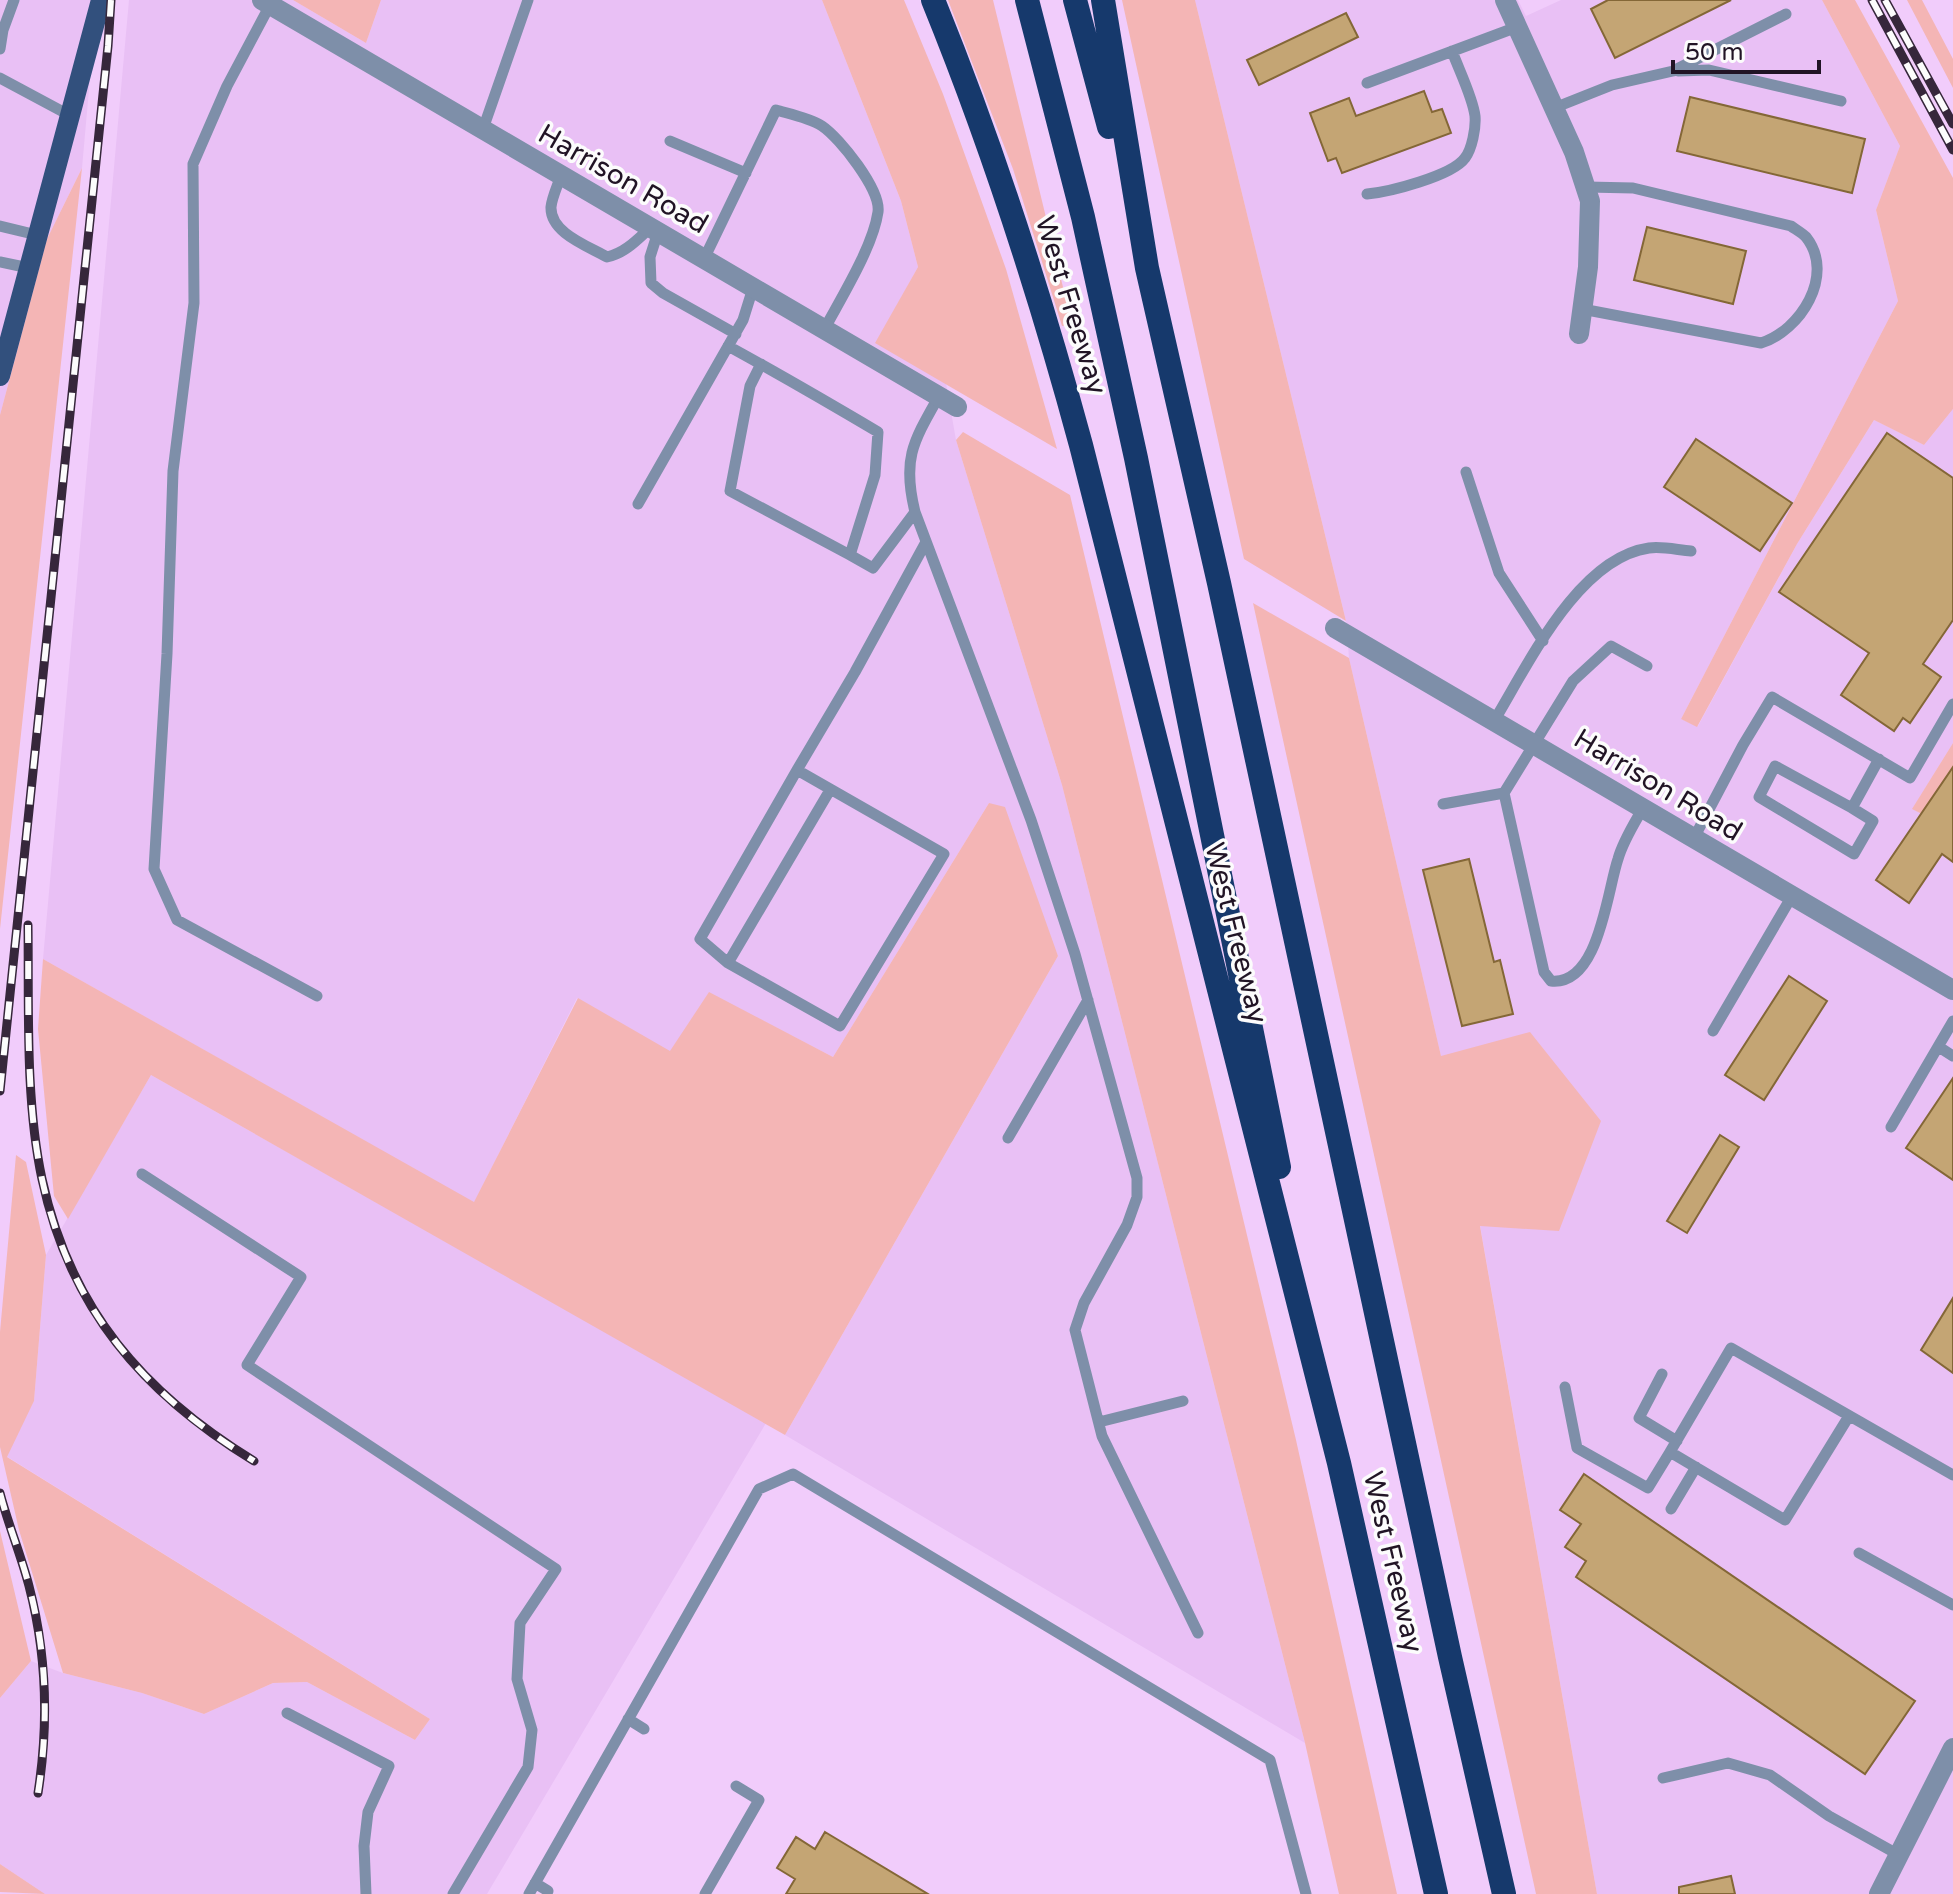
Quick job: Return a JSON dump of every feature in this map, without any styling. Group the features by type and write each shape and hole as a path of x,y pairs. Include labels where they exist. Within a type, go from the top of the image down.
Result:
{"highway":[{"name":"West Freeway","path":"933,0 986,139 1051,333 1339,1463 1436,1894"},
{"path":"1027,0 1083,217 1136,458 1339,1463"},
{"path":"1075,0 1147,268"},
{"name":"West Freeway","path":"1103,0 1147,268 1219,583 1436,1595 1504,1894"}],"main road":[{"path":"0,376 101,0"}],"street":[{"path":"1505,0 1587,187 1590,201 1588,267 1579,334"},
{"name":"Harrison Road","path":"266,3 948,402"},
{"name":"Harrison Road","path":"1335,628 1953,990"},
{"path":"1879,1894 1953,1748"}],"lane":[{"path":"0,49 14,0"},
{"path":"483,129 528,0"},
{"path":"266,3 193,164 194,303 173,471 167,654 154,869 177,920 317,996"},
{"path":"1673,71 1786,14"},
{"path":"1367,83 1517,27"},
{"path":"1367,194 1385,193 1455,168 1466,157 1473,137 1475,116 1452,51"},
{"path":"1554,108 1612,85 1673,71 1709,70 1841,101"},
{"path":"0,78 69,115"},
{"path":"704,259 776,110 822,126 850,154 878,202 878,213 862,256 824,330"},
{"path":"670,141 746,173"},
{"path":"561,175 551,205 553,220 562,230 607,257 617,255 654,230"},
{"path":"1582,309 1761,343 1776,338 1790,328 1805,308 1816,285 1816,261 1806,238 1791,226 1633,188 1587,187"},
{"path":"0,226 37,235"},
{"path":"654,230 650,257 651,283 663,293 736,334"},
{"path":"0,262 29,268"},
{"path":"638,504 736,334 753,288"},
{"path":"728,346 878,432 875,475 850,555"},
{"path":"761,364 750,386 730,491 873,568 915,512"},
{"path":"948,402 916,436 909,458 908,483 915,512 1031,820 1088,1000 1137,1178 1137,1197 1127,1225 1084,1303 1075,1330 1102,1436 1198,1633"},
{"path":"1466,472 1499,573 1543,641"},
{"path":"797,770 944,854 840,1026 728,963 700,939 797,770 855,672 926,542"},
{"path":"1494,721 1565,604 1616,558 1649,547 1691,551"},
{"path":"1643,808 1616,861 1602,924 1590,952 1576,974 1563,982 1551,981 1544,972 1504,793 1573,681 1611,646 1647,666"},
{"path":"1694,838 1772,697 1910,778 1953,704"},
{"path":"1852,808 1879,759"},
{"path":"1775,766 1852,808 1873,821 1854,854 1759,797 1775,766"},
{"path":"728,963 830,790"},
{"path":"1443,804 1504,793"},
{"path":"1713,1031 1792,896"},
{"path":"1008,1138 1088,1000"},
{"path":"1891,1127 1953,1021"},
{"path":"1939,1047 1953,1056"},
{"path":"142,1174 301,1277 247,1365 556,1569 520,1623 517,1679 532,1730 528,1767 453,1894"},
{"path":"1565,1387 1577,1448 1648,1488 1731,1348 1953,1475"},
{"path":"1662,1374 1639,1418 1677,1441"},
{"path":"1099,1422 1183,1401"},
{"path":"1670,1452 1785,1520 1849,1416"},
{"path":"1671,1509 1696,1467"},
{"path":"548,1891 532,1888 759,1489 793,1474 1270,1760 1306,1894"},
{"path":"1859,1553 1953,1605"},
{"path":"287,1713 389,1766 368,1812 364,1846 366,1894"},
{"path":"628,1719 644,1729"},
{"path":"1663,1778 1728,1763 1770,1775 1829,1816 1899,1855"},
{"path":"705,1894 759,1800 736,1786"}],"shaded area":[{"path":"0,0 97,0 82,168 47,239 0,415"},
{"path":"129,0 293,0 366,43 381,0 822,0 901,201 918,267 876,343 946,383 956,440 1062,785 1305,1743 785,1435 1058,956 989,803 833,1057 709,993 670,1052 577,998 474,1203 43,959"},
{"path":"293,0 381,0 366,43"},
{"path":"822,0 904,0 943,94 1006,269 1057,449 875,343 918,267 901,201"},
{"path":"948,0 993,0 1072,324 1062,326 1013,169"},
{"path":"1122,0 1195,0 1346,621 1244,559"},
{"path":"1195,0 1518,0 1526,16 1561,0 1822,0 1900,146 1876,210 1898,301 1681,719 1698,726 1797,544 1874,420 1924,445 1953,409 1953,743 1913,808 1924,815 1953,767 1953,1894 1597,1894 1480,1225 1349,658 1346,621"},
{"path":"1822,0 1855,0 1953,178 1953,409 1924,445 1874,420 1797,544 1697,727 1681,719 1898,301 1876,210 1900,146"},
{"path":"1907,0 1922,0 1953,59 1953,88"},
{"path":"82,168 0,929 0,415 47,239"},
{"path":"963,432 1070,495 1296,1440 1397,1894 1339,1894 1305,1743 1062,785 956,440"},
{"path":"1253,603 1349,658 1441,1056 1530,1032 1601,1121 1559,1231 1480,1226 1597,1894 1536,1894"},
{"path":"1953,743 1953,767 1924,815 1912,809"},
{"path":"989,803 1005,807 1058,956 785,1435 151,1075 68,1219 54,1196 38,1029 43,959 474,1202 578,998 670,1051 709,992 833,1057"},
{"path":"151,1075 766,1423 487,1894 45,1894 0,1864 0,1698 31,1661 204,1714 273,1683 307,1682 415,1740 430,1719 6,1456 34,1401 46,1255"},
{"path":"16,1155 26,1162 46,1255 34,1401 7,1457 430,1719 415,1740 307,1682 273,1683 204,1714 142,1693 63,1673 19,1530 0,1447 0,1332"},
{"path":"0,1531 31,1661 0,1698"},
{"path":"0,1864 45,1894 0,1892"}],"building":[{"path":"1608,0 1731,0 1615,58 1591,9"},
{"path":"1346,13 1358,37 1259,85 1247,60"},
{"path":"1424,91 1432,112 1442,109 1451,133 1342,173 1336,158 1328,161 1310,113 1349,98 1356,116"},
{"path":"1690,97 1865,139 1852,193 1677,151"},
{"path":"1647,227 1746,251 1733,304 1634,280"},
{"path":"1887,433 1953,478 1953,620 1923,664 1941,677 1910,723 1903,718 1894,731 1841,695 1869,653 1779,592"},
{"path":"1696,439 1792,503 1760,551 1664,487"},
{"path":"1953,767 1953,862 1942,854 1909,903 1876,880"},
{"path":"1469,859 1494,962 1500,960 1513,1014 1462,1026 1423,870"},
{"path":"1789,976 1827,1001 1764,1100 1725,1075"},
{"path":"1953,1078 1953,1180 1906,1148"},
{"path":"1720,1135 1739,1147 1687,1233 1667,1221"},
{"path":"1953,1298 1953,1373 1921,1350"},
{"path":"1584,1474 1915,1701 1865,1774 1576,1577 1586,1561 1565,1547 1581,1524 1560,1510"},
{"path":"825,1832 928,1894 786,1894 795,1879 777,1868 796,1837 815,1849"},
{"path":"1731,1876 1735,1894 1679,1894 1679,1887"}],"railway":[{"path":"0,1091 111,0"},
{"path":"1872,0 1953,150"},
{"path":"1885,0 1953,124"},
{"path":"28,925 33,1117 42,1179 71,1268 92,1307 117,1343 146,1376 178,1407 254,1461"},
{"path":"0,1493 29,1586 40,1637 45,1714 38,1793"}]}
